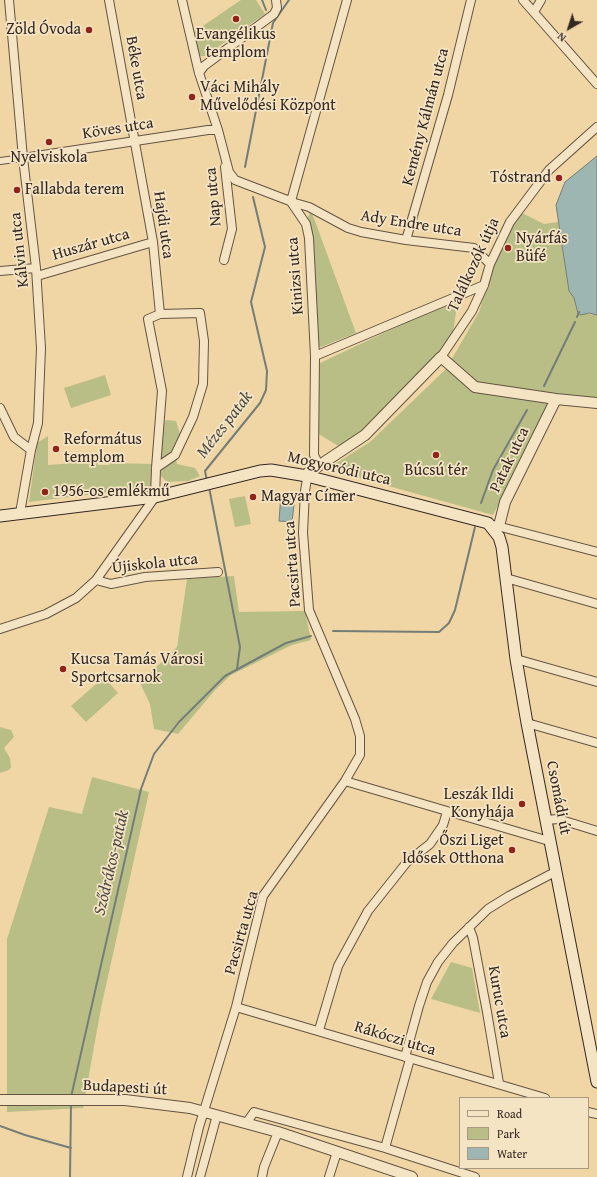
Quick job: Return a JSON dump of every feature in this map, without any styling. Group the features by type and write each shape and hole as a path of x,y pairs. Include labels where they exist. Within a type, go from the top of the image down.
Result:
{"main road":[{"name":"Mogyoródi utca","path":"0,516 155,497 260,471 271,470 307,474 488,523"},
{"name":"Csomádi út","path":"488,523 499,531 516,659 527,723 597,1082"}],"street":[{"name":"Kálvin utca","path":"9,0 23,158 37,272 41,348 40,406 38,423 31,450 20,513"},
{"name":"Béke utca","path":"109,0 135,141"},
{"name":"Nap utca","path":"182,0 198,73 218,130 229,172 236,180"},
{"path":"198,73 204,66 274,14 277,8 276,0"},
{"path":"291,201 347,0"},
{"name":"Kemény Kálmán utca","path":"406,240 448,95 471,0"},
{"path":"523,0 597,84"},
{"path":"534,12 541,0"},
{"name":"Találkozók útja","path":"307,474 365,435 441,357 472,311 484,285 490,264 510,222 549,170 597,127"},
{"name":"Köves utca","path":"23,158 208,130 218,130"},
{"name":"Hajdi utca","path":"135,141 152,242 160,314"},
{"name":"Nap utca","path":"224,156 232,229 224,260"},
{"path":"0,161 23,158"},
{"name":"Ady Endre utca","path":"236,180 291,201 309,206 348,228 406,240 474,248 490,264"},
{"name":"Kinizsi utca","path":"291,201 303,218 309,238 315,356 314,455 319,465"},
{"name":"Huszár utca","path":"0,271 37,272 152,242"},
{"path":"315,356 484,285"},
{"path":"155,497 156,468 162,391 148,319 160,314 200,313 204,341 204,384 194,417 175,455 156,468"},
{"path":"441,357 474,387 556,399 597,403"},
{"name":"Patak utca","path":"499,531 505,502 556,399"},
{"path":"0,408 14,437 31,450"},
{"name":"Pacsirta utca","path":"187,1177 204,1111 236,1007 263,896 345,781 360,755 360,736 355,719 309,610 303,533 307,474"},
{"name":"Újiskola utca","path":"0,630 46,614 76,598 96,580 155,497"},
{"path":"499,531 597,552"},
{"name":"Újiskola utca","path":"96,580 111,584 145,576 218,572"},
{"path":"506,578 597,604"},
{"path":"516,659 597,682"},
{"path":"527,723 597,743"},
{"path":"345,781 549,841"},
{"path":"319,1030 338,966 368,911 407,862 430,844 443,825 448,812"},
{"path":"546,820 558,819 597,831"},
{"path":"385,1148 408,1058 419,1006 428,982 438,962 453,943 488,909 503,899 555,872"},
{"name":"Kuruc utca","path":"469,927 473,938 486,1005 499,1083"},
{"name":"Rákóczi utca","path":"236,1007 319,1030 542,1097"},
{"name":"Budapesti út","path":"0,1100 150,1102 204,1111 278,1132 337,1152 392,1174 412,1177"},
{"path":"247,1122 254,1112 385,1148 475,1177"},
{"path":"200,1177 217,1115"},
{"path":"262,1177 264,1167 278,1132"},
{"path":"329,1177 337,1152"}],"green space":[{"path":"241,0 256,0 265,14 205,56 198,56 191,34"},
{"path":"520,212 544,224 558,222 569,291 574,298 579,313 597,315 597,399 555,396 493,515 327,469 370,442 446,369 479,312 502,241"},
{"path":"310,213 312,213 356,333 321,347 317,346 313,241 308,217"},
{"path":"458,298 453,333 441,357 362,431 340,447 317,433 320,363"},
{"path":"105,375 111,395 71,408 64,388"},
{"path":"166,420 176,421 180,434 174,448 177,464 195,468 200,476 188,481 167,482 161,476 159,455 160,432"},
{"path":"48,436 48,465 74,463 98,463 98,465 109,465 110,463 153,464 152,487 29,502 37,443"},
{"path":"245,496 251,524 235,527 229,499"},
{"path":"234,576 239,612 305,611 311,640 292,645 231,675 216,689 178,734 154,729 150,704 140,683 177,647 187,579"},
{"path":"104,677 118,693 86,722 71,706"},
{"path":"0,727 11,730 14,737 4,748 10,758 11,767 9,770 0,773"},
{"path":"92,777 149,792 101,1008 83,1108 7,1112 7,939 49,807 82,814"},
{"path":"451,962 472,968 480,1013 431,999"}],"water":[{"path":"597,156 597,315 589,313 581,315 578,313 574,298 569,291 556,205 565,182"},
{"path":"281,494 295,496 292,522 279,521"}],"waterway":[{"path":"262,0 266,10"},
{"path":"273,23 289,0"},
{"name":"Mézes patak","path":"245,167 273,23"},
{"name":"Mézes patak","path":"207,481 205,471 260,403 266,390 267,371 251,302 265,247 253,197"},
{"name":"Sződrákos-patak","path":"577,317 579,312"},
{"name":"Sződrákos-patak","path":"544,386 575,322"},
{"name":"Sződrákos-patak","path":"481,503 493,470 527,410"},
{"name":"Mézes patak","path":"209,487 240,647 237,669"},
{"name":"Sződrákos-patak","path":"333,631 439,632 449,623 455,610 475,527"},
{"name":"Sződrákos-patak","path":"71,1097 141,789 154,754 179,722 225,676 286,643 311,636"},
{"name":"Sződrákos-patak","path":"70,1177 71,1104"},
{"path":"0,1126 71,1148"}],"place":[{"name":"Evangélikus templom","path":"236,19"},
{"name":"Zöld Óvoda","path":"89,30"},
{"name":"Váci Mihály Művelődési Központ","path":"192,97"},
{"name":"Nyelviskola","path":"49,142"},
{"name":"Tóstrand","path":"559,178"},
{"name":"Fallabda terem","path":"17,190"},
{"name":"Nyárfás Büfé","path":"508,248"},
{"name":"Református templom","path":"56,449"},
{"name":"Búcsú tér","path":"436,455"},
{"name":"1956-os emlékmű","path":"45,492"},
{"name":"Magyar Címer","path":"253,497"},
{"name":"Kucsa Tamás Városi Sportcsarnok","path":"63,669"},
{"name":"Leszák Ildi Konyhája","path":"522,804"},
{"name":"Őszi Liget Idősek Otthona","path":"512,850"}]}
